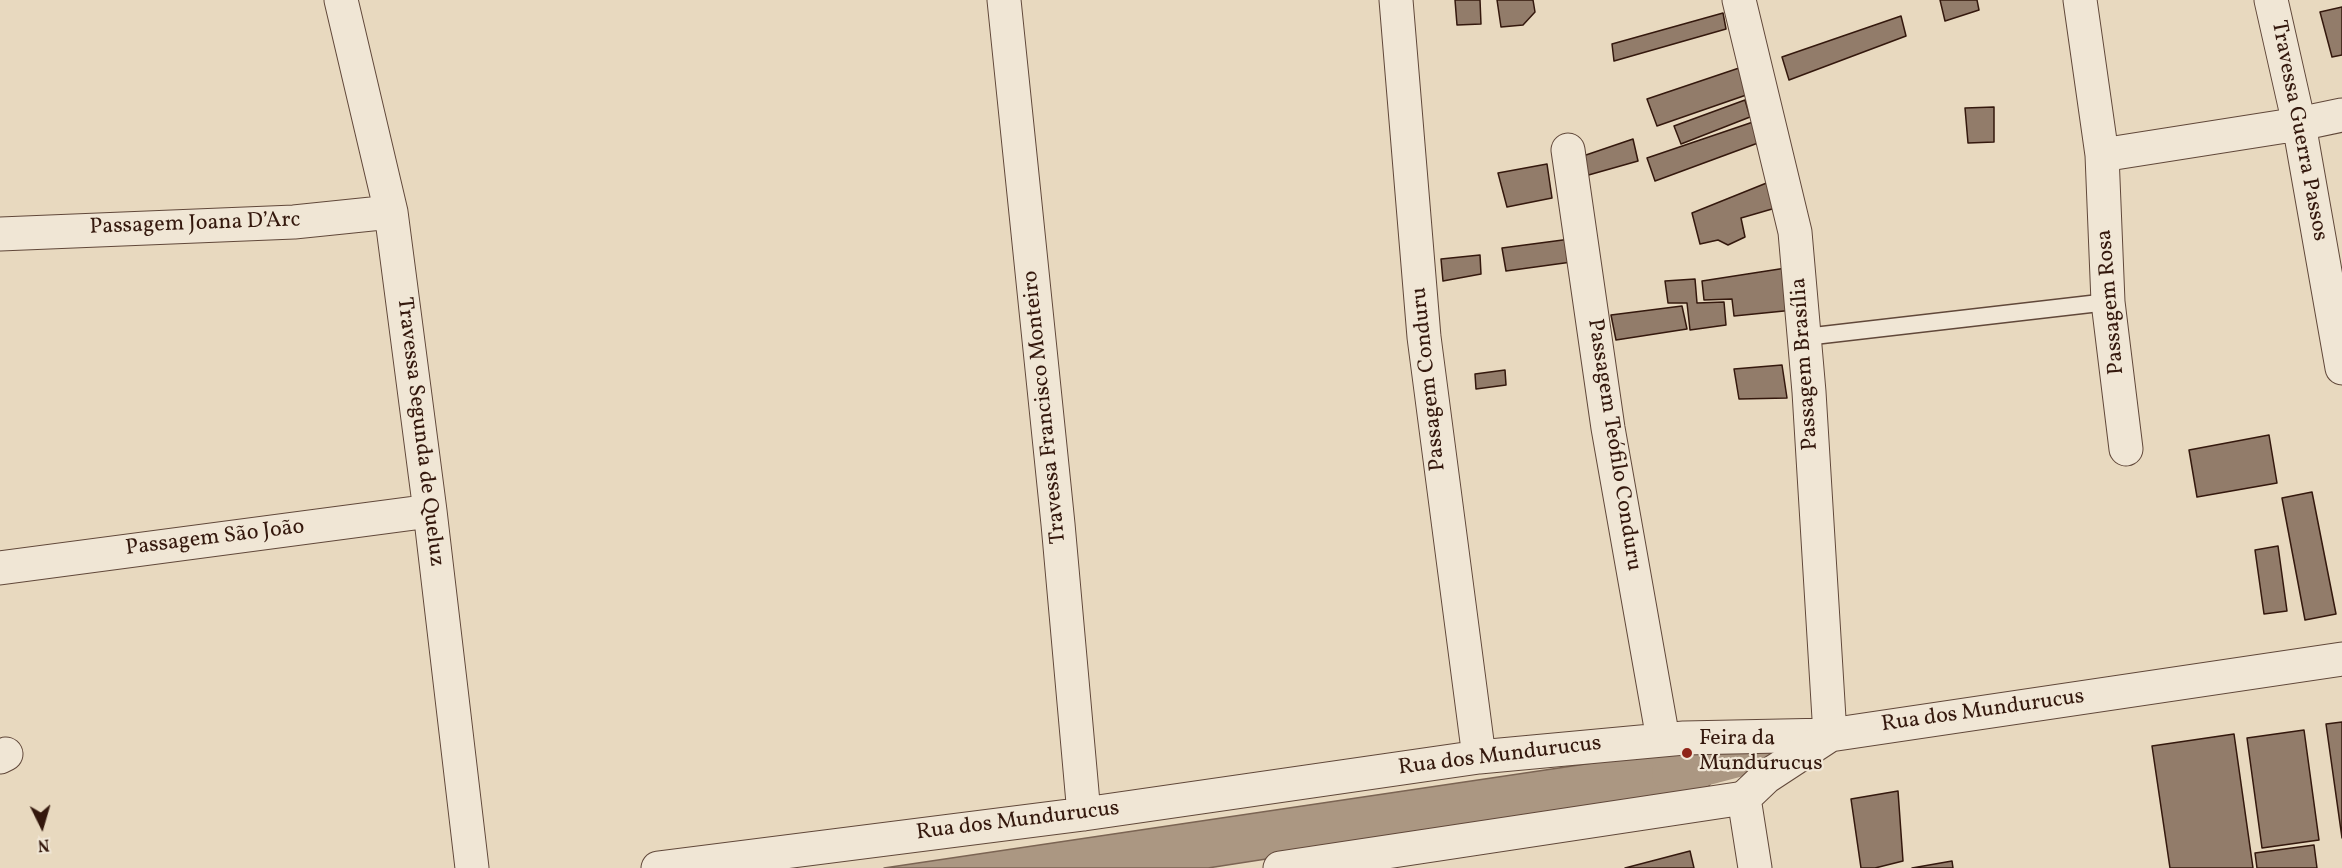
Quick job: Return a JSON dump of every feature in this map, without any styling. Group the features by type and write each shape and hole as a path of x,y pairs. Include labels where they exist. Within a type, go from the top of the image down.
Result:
{"street":[{"name":"Travessa Segunda de Queluz","path":"341,0 391,212 430,511 472,868"},
{"name":"Travessa Francisco Monteiro","path":"1004,0 1053,477 1084,814"},
{"name":"Passagem Conduru","path":"1396,0 1424,337 1479,757"},
{"name":"Passagem Brasília","path":"1740,0 1795,232 1805,337 1830,735"},
{"name":"Passagem Rosa","path":"2080,0 2102,155 2108,302 2126,449"},
{"name":"Travessa Guerra Passos","path":"2271,0 2299,124 2342,368"},
{"path":"2102,155 2299,124 2342,115"},
{"name":"Passagem Teófilo Conduru","path":"1568,150 1608,428 1663,740"},
{"name":"Passagem Joana D’Arc","path":"0,234 294,222 391,212"},
{"name":"Passagem São João","path":"0,568 430,511"},
{"name":"Rua dos Mundurucus","path":"658,868 1084,814 1479,757 1663,740 1830,735 2342,659"},
{"path":"1280,868 1744,798 1766,777 1830,735"},
{"path":"1744,798 1755,868"}],"lane":[{"path":"1805,337 2108,302"}],"shaded area":[{"path":"1714,745 1719,769 1706,791 1208,868 884,868"}],"building":[{"path":"1455,0 1480,0 1481,24 1457,25"},
{"path":"1497,0 1533,0 1535,12 1523,25 1501,27"},
{"path":"1940,0 1977,0 1979,10 1945,21"},
{"path":"2342,7 2342,55 2332,57 2320,12"},
{"path":"1723,13 1726,29 1614,61 1612,44"},
{"path":"1901,16 1906,36 1789,80 1782,57"},
{"path":"1745,66 1752,93 1657,126 1647,99"},
{"path":"1745,100 1750,117 1681,144 1674,126"},
{"path":"1994,107 1994,142 1968,143 1965,108"},
{"path":"1753,122 1758,143 1655,181 1647,158"},
{"path":"1633,139 1638,161 1585,176 1583,156"},
{"path":"1547,164 1552,198 1507,207 1498,173"},
{"path":"1774,180 1779,207 1741,218 1745,237 1728,245 1718,240 1700,244 1692,213"},
{"path":"1578,238 1579,261 1506,271 1502,248"},
{"path":"1480,255 1481,274 1443,281 1441,259"},
{"path":"1786,268 1794,310 1734,316 1732,299 1704,300 1702,281"},
{"path":"1695,279 1697,303 1724,302 1726,325 1690,330 1687,303 1668,303 1665,281"},
{"path":"1682,306 1687,329 1616,340 1611,315"},
{"path":"1782,365 1787,398 1739,399 1734,369"},
{"path":"1505,370 1506,385 1476,389 1475,374"},
{"path":"2269,435 2277,483 2197,497 2189,450"},
{"path":"2312,492 2336,614 2305,620 2282,498"},
{"path":"2278,546 2287,611 2264,614 2255,550"},
{"path":"2342,722 2342,838 2326,724"},
{"path":"2304,730 2319,840 2262,848 2247,738"},
{"path":"2234,734 2253,868 2170,868 2152,746"},
{"path":"1898,791 1903,861 1875,868 1861,868 1851,799"},
{"path":"2314,845 2317,868 2257,868 2255,853"},
{"path":"1690,851 1694,868 1625,868"},
{"path":"1952,861 1953,868 1912,868"}],"waterway":[{"path":"1670,773 1703,768 1809,740"}],"place":[{"name":"Feira da Mundurucus","path":"1687,753"}]}
